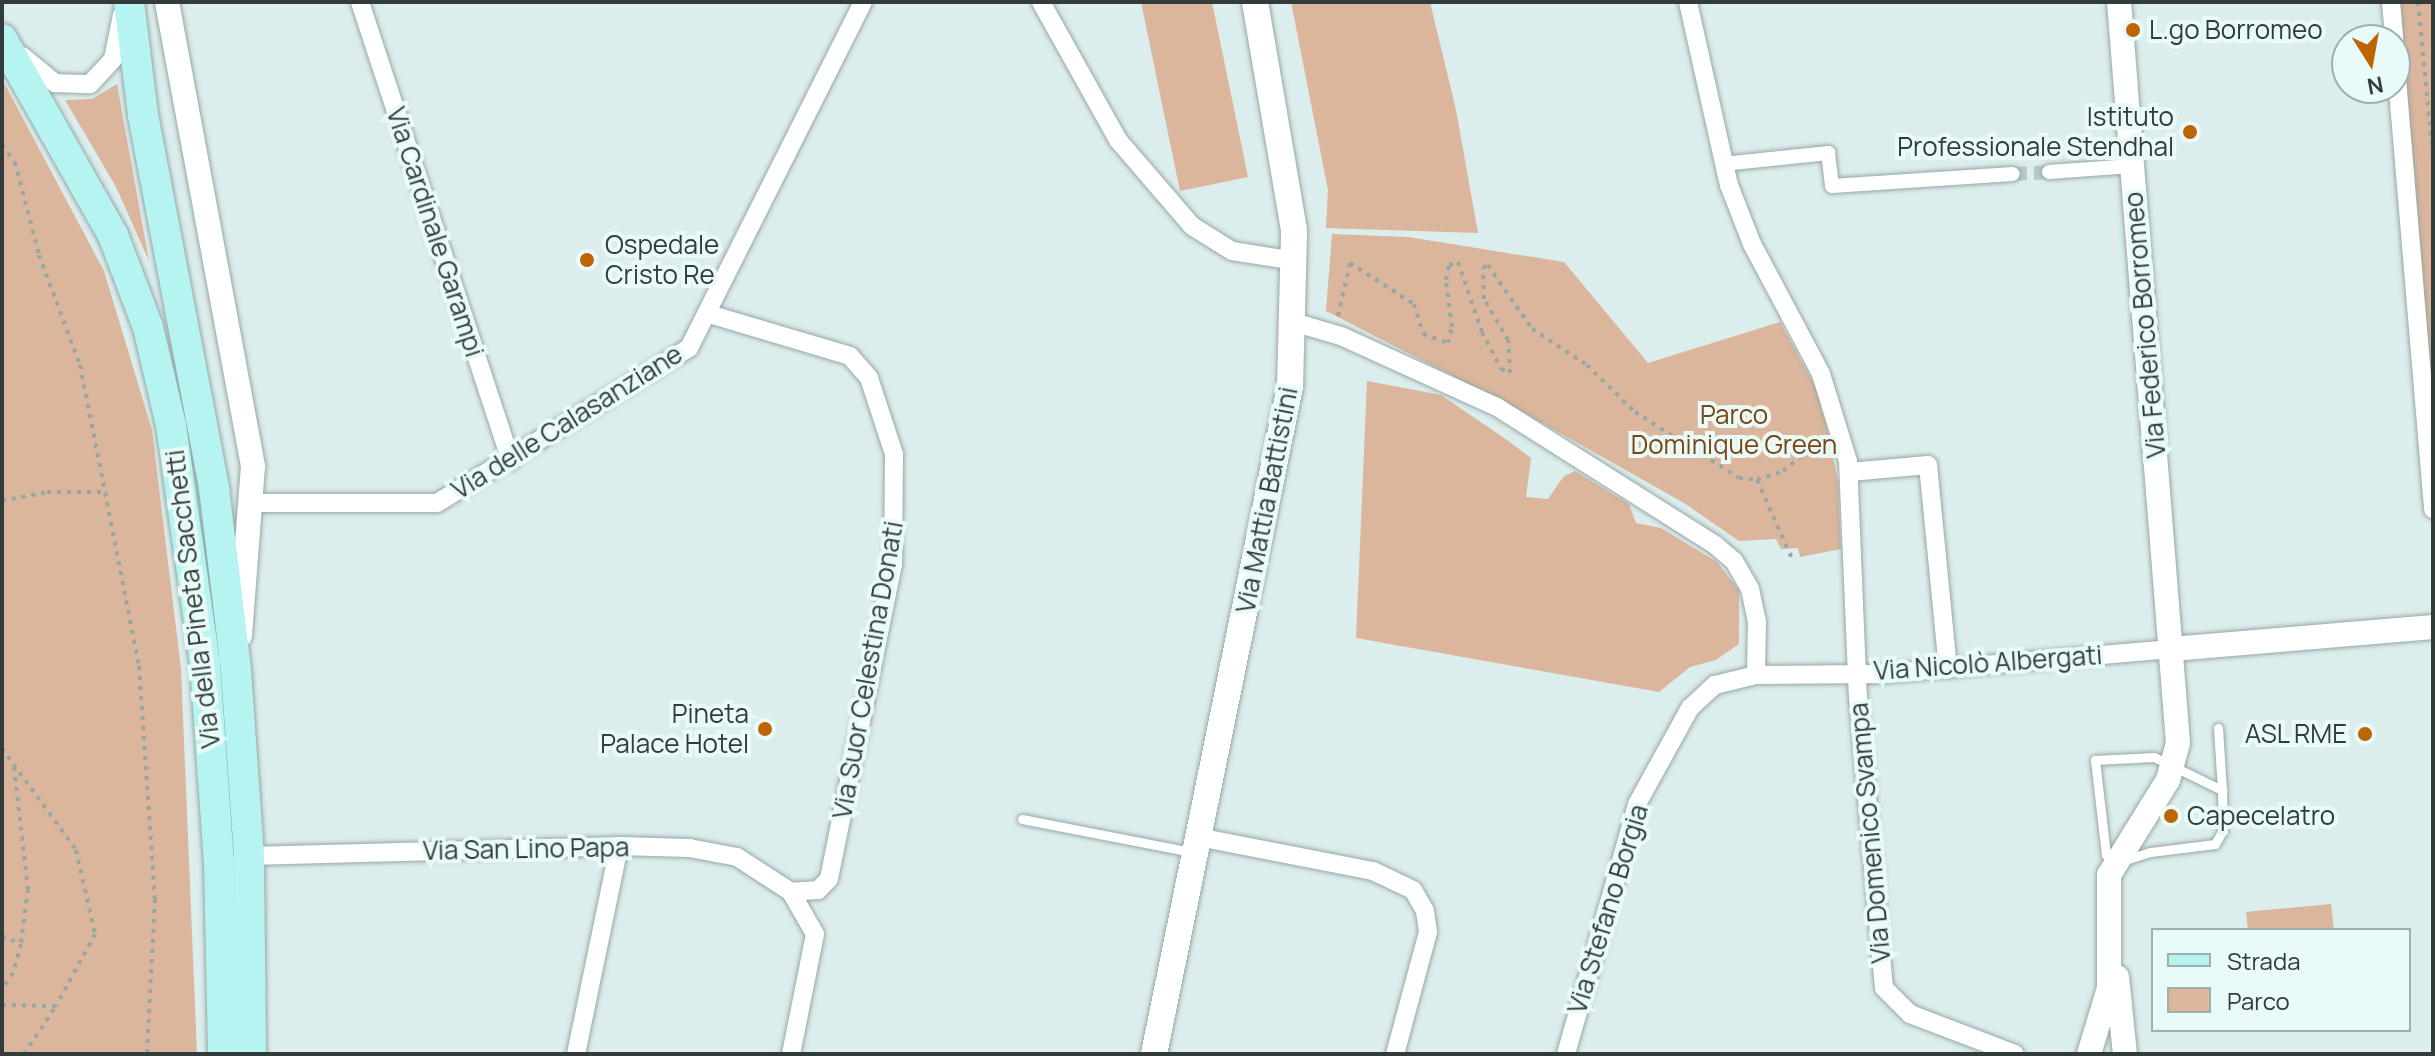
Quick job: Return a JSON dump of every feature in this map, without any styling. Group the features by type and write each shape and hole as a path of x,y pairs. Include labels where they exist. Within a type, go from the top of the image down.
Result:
{"main road":[{"name":"Via della Pineta Sacchetti","path":"127,2 148,142 214,488 236,670 249,856 251,1054"},
{"name":"Via Mattia Battistini","path":"1154,1054 1285,425 1296,261 1285,157 1255,2"},
{"name":"Via della Pineta Sacchetti","path":"2,39 117,244 148,327 171,425 205,664 219,862 223,1054"}],"street":[{"name":"Via della Pineta Sacchetti","path":"2,33 45,78 61,85 90,84 115,54 127,2"},
{"path":"154,2 181,81"},
{"name":"Via della Pineta Sacchetti","path":"167,2 251,448 253,503 236,670"},
{"name":"Via Cardinale Garampi","path":"360,2 511,461"},
{"name":"Via delle Calasanziane","path":"253,503 437,503 511,461 684,351 709,314 863,2"},
{"path":"1041,2 1112,130 1192,226 1232,251 1296,261"},
{"name":"Via Domenico Svampa","path":"1688,2 1723,164 1752,244 1821,374 1850,472 1860,672 1886,992 1910,1014 2015,1054"},
{"name":"Via Federico Borromeo","path":"2119,2 2179,729 2174,767"},
{"path":"2391,2 2393,24"},
{"path":"2399,104 2433,509"},
{"path":"1723,164 1828,153 1832,186 2013,174"},
{"path":"2049,172 2132,166"},
{"name":"Via Suor Celestina Donati","path":"709,314 850,356 869,378 894,454 893,564 829,879 818,890 791,892"},
{"path":"1293,322 1333,333 1497,407 1715,545 1734,561 1750,589 1757,621 1756,675"},
{"path":"1850,472 1928,465 1948,669"},
{"path":"2172,649 2433,627"},
{"name":"Via Nicolò Albergati","path":"1756,675 1948,669 2172,649"},
{"name":"Via Stefano Borgia","path":"1566,1054 1637,804 1699,699 1726,680 1756,675"},
{"path":"2089,1054 2107,1002 2105,894 2113,864 2174,767"},
{"path":"1196,845 1373,871 1413,890 1425,911 1428,932 1395,1054"},
{"path":"576,1054 619,846"},
{"name":"Via San Lino Papa","path":"249,856 619,846 689,848 728,855 791,892"},
{"path":"791,892 816,938 791,1054"},
{"path":"2108,948 2124,1013 2125,1054"}],"lane":[{"path":"2218,728 2222,790 2223,830 2215,844 2141,854 2113,864 2102,846 2095,760 2154,757 2222,790"},
{"path":"1022,819 1196,845"}],"path":[{"path":"2418,2 2433,157"},
{"path":"2,145 15,162 39,255 80,365 139,666 155,899 147,1054"},
{"path":"1333,333 1350,263 1414,304 1423,334 1448,343 1452,327 1446,280 1449,265 1458,262 1482,332 1501,369 1510,373 1508,340 1484,299 1483,268 1488,265 1532,329 1587,365 1656,426 1739,478 1757,480 1783,471 1803,455 1845,449"},
{"path":"1757,480 1793,561"},
{"path":"2,501 47,492 104,492"},
{"path":"2,748 76,850 95,934 56,1006 24,1054"},
{"path":"2,988 13,973 29,908 14,764"},
{"path":"2,936 21,944"},
{"path":"2,1005 56,1006"}],"green space":[{"path":"1141,2 1212,2 1248,177 1180,191"},
{"path":"1291,2 1430,2 1456,110 1478,233 1326,228 1328,190"},
{"path":"2399,2 2433,2 2433,401 2408,104 2411,104 2411,24 2401,24"},
{"path":"2,79 104,271 152,430 181,669 197,1054 2,1054"},
{"path":"117,84 149,261 116,187 65,100 92,99"},
{"name":"Parco Dominique Green","path":"1332,234 1408,237 1564,262 1648,363 1780,322 1816,388 1828,432 1838,482 1841,549 1800,557 1798,548 1781,549 1776,539 1739,541 1684,503 1521,411 1326,311"},
{"path":"1367,381 1441,395 1507,440 1531,458 1526,497 1548,499 1564,476 1575,471 1629,504 1636,523 1661,528 1717,562 1739,590 1739,644 1716,660 1690,667 1659,692 1356,638"},
{"path":"2331,904 2334,928 2248,928 2246,912"}],"tunnel":[{"path":"2013,174 2049,172"}],"place":[{"name":"L.go Borromeo","path":"2133,30"},
{"name":"Istituto Professionale Stendhal","path":"2190,132"},
{"name":"Ospedale Cristo Re","path":"587,260"},
{"name":"Pineta Palace Hotel","path":"765,729"},
{"name":"ASL RME","path":"2365,734"},
{"name":"Capecelatro","path":"2171,816"}]}
